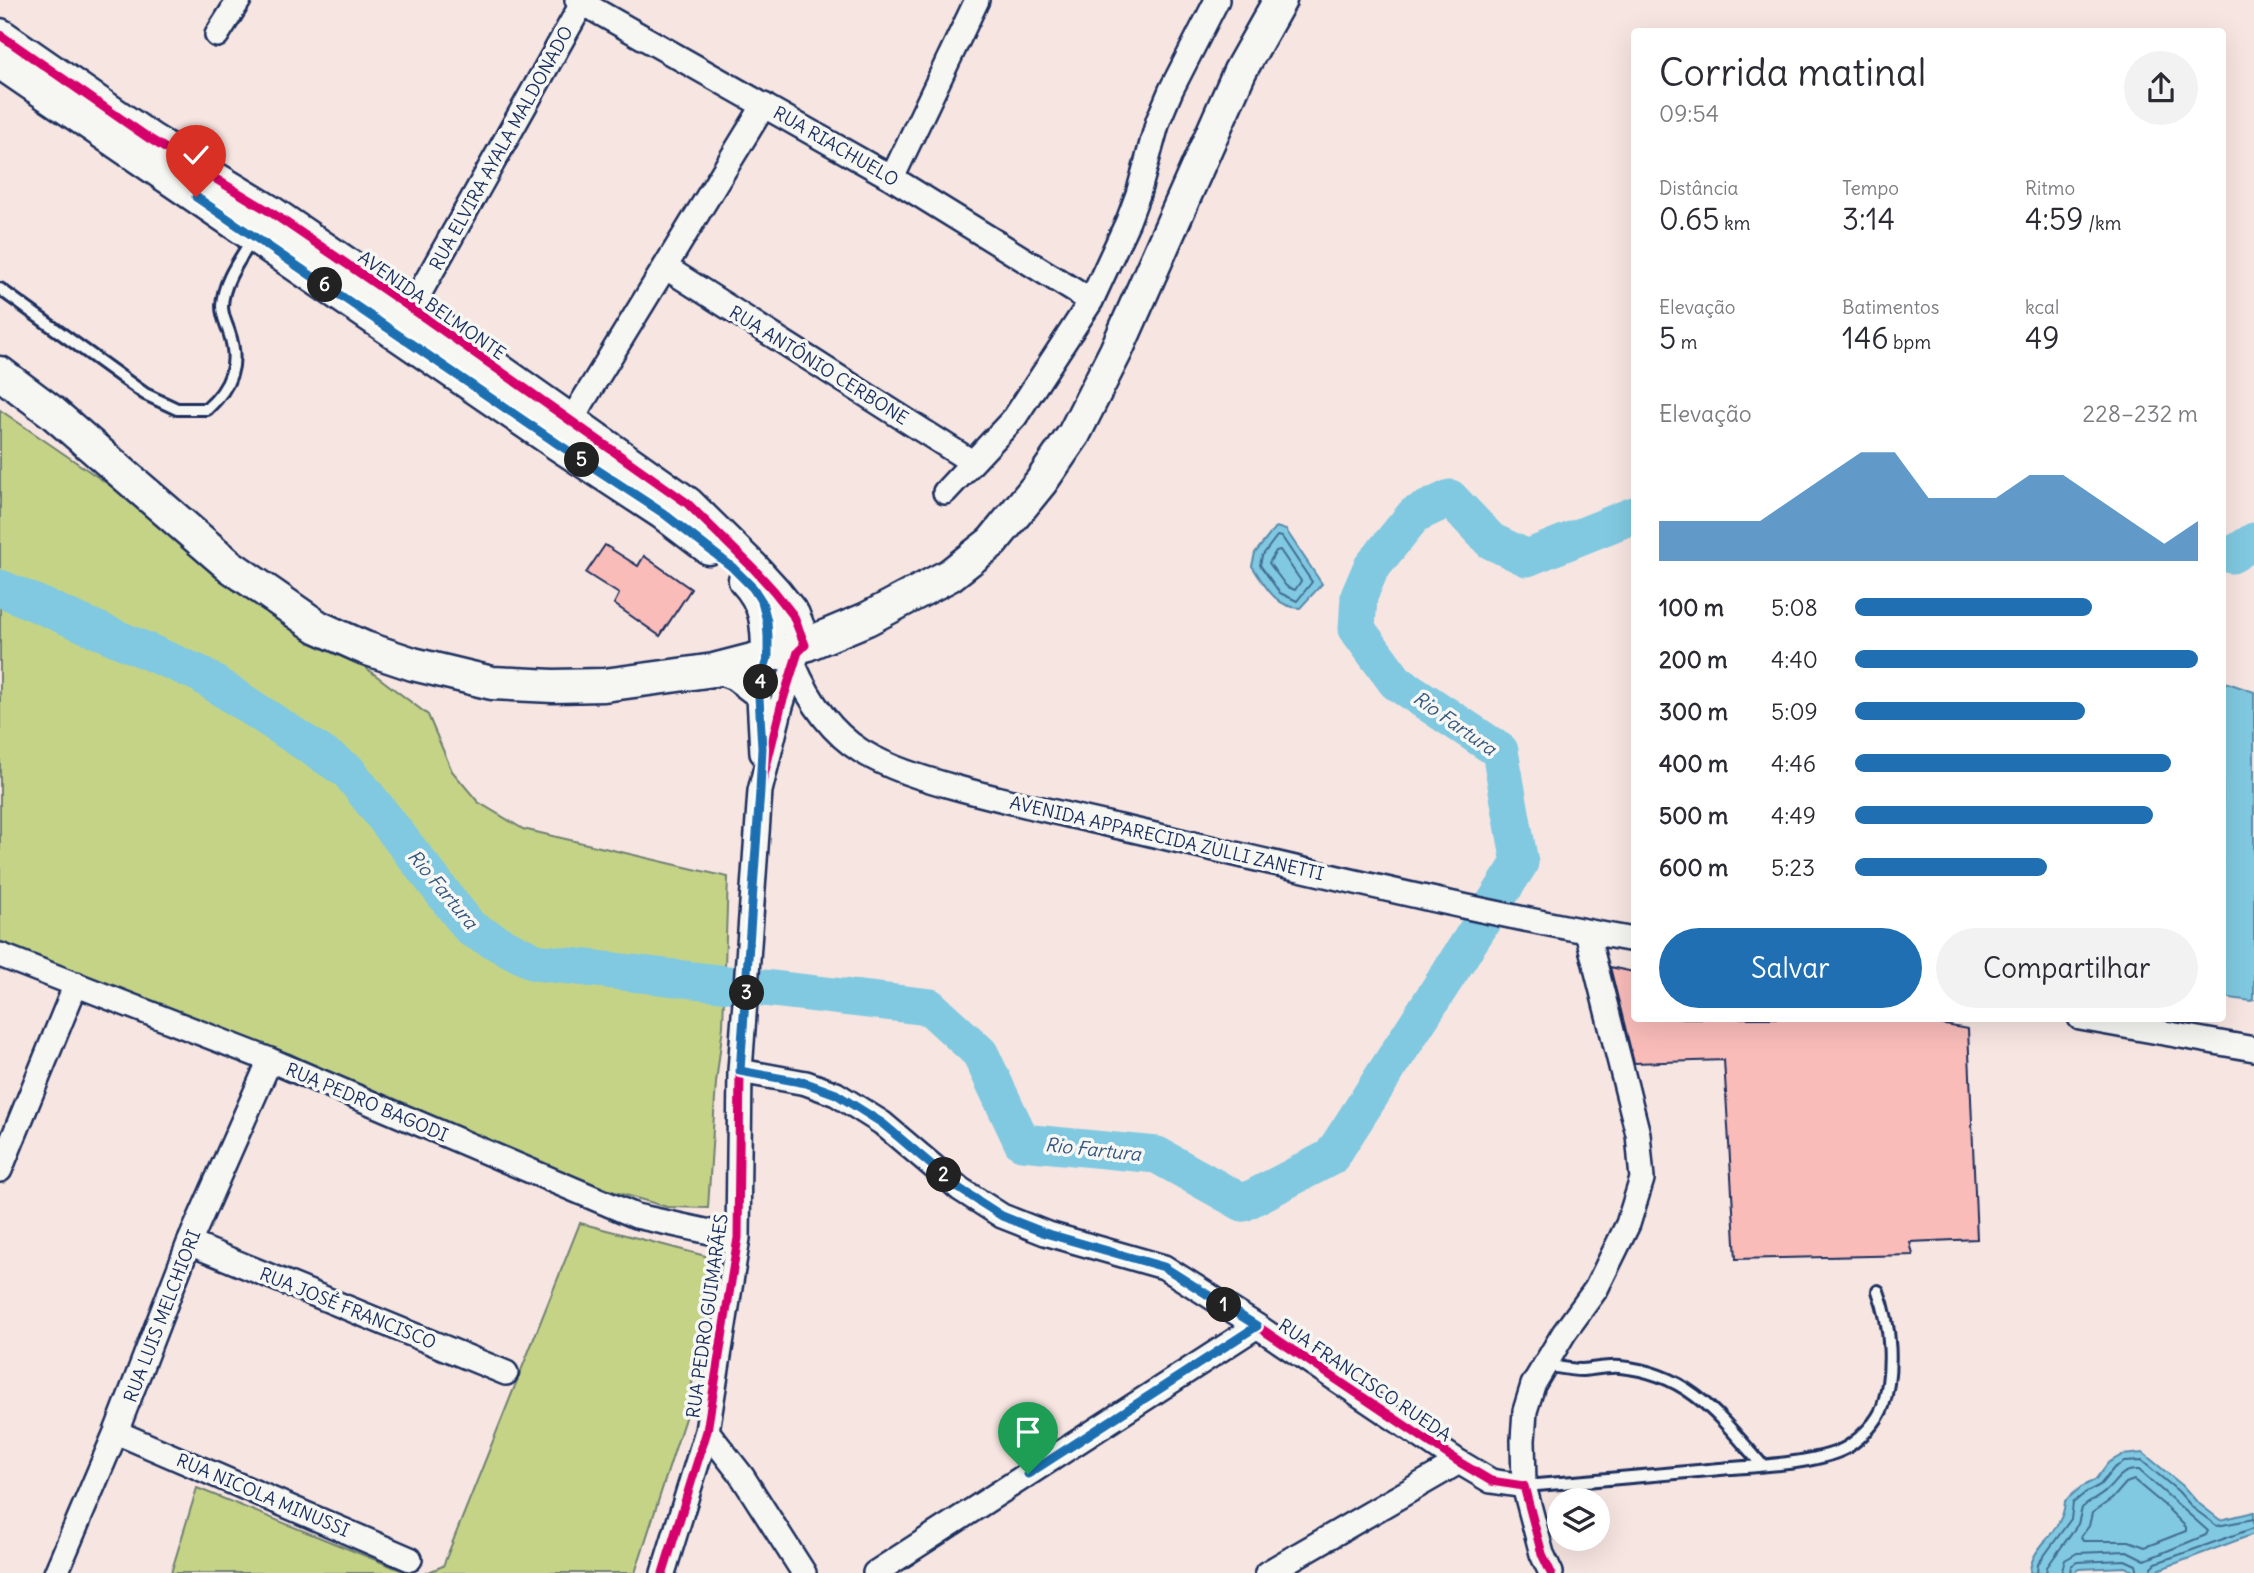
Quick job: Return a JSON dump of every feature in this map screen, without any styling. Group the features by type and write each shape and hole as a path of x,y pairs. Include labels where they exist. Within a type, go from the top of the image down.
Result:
{"main road":[{"path":"644,679 887,610 950,575 992,542 1041,482 1074,435 1116,351 1240,71 1280,0"},
{"path":"0,35 150,139 262,225"},
{"path":"0,62 262,225 564,432 732,567 753,588 762,602 767,621 792,639"},
{"path":"0,373 52,412 230,566 318,627 365,648 413,664 492,682 553,687 604,685 715,670 792,639"}],"street":[{"path":"217,35 239,0"},
{"path":"892,178 977,0"},
{"path":"945,492 1015,417 1091,301 1128,222 1158,121 1217,0"},
{"name":"RUA RIACHUELO","path":"581,1 892,178 1091,301"},
{"name":"RUA ELVIRA AYALA MALDONADO","path":"404,320 581,1"},
{"path":"564,432 764,105"},
{"name":"RUA ANTÔNIO CERBONE","path":"665,267 972,462"},
{"path":"760,791 762,748 759,697 762,675 792,639"},
{"name":"RUA PEDRO GUIMARÃES","path":"663,1573 707,1431 738,1238 740,1071 760,791 786,689 792,639"},
{"name":"AVENIDA APPARECIDA ZULLI ZANETTI","path":"792,639 805,689 817,709 843,739 899,771 984,795 1472,909 1631,939"},
{"path":"715,670 734,678 759,697"},
{"path":"759,697 770,687 786,689 817,709"},
{"path":"1550,1573 1542,1554 1524,1486 1525,1411 1533,1385 1564,1333 1596,1289 1628,1224 1642,1179 1638,1134 1587,932"},
{"name":"RUA PEDRO BAGODI","path":"0,955 271,1060 636,1216 738,1238"},
{"path":"0,1170 76,985"},
{"path":"2103,1022 2254,1049"},
{"name":"RUA LUIS MELCHIORI","path":"56,1573 116,1432 189,1243 271,1060"},
{"name":"RUA FRANCISCO RUEDA","path":"740,1071 806,1083 836,1094 882,1123 960,1189 1002,1216 1045,1233 1164,1267 1459,1462 1491,1481 1524,1486"},
{"name":"RUA JOSÉ FRANCISCO","path":"189,1243 506,1373"},
{"path":"875,1573 1257,1326"},
{"path":"707,1431 742,1476 804,1573"},
{"name":"RUA NICOLA MINUSSI","path":"116,1432 410,1559"},
{"path":"1268,1573 1459,1462"}],"lane":[{"path":"0,289 145,394 177,409 208,409 223,395 232,374 234,351 223,319 224,291 262,225"},
{"path":"1524,1486 1762,1465 1831,1455 1849,1446 1866,1432 1883,1408 1889,1346 1885,1311 1878,1291"},
{"path":"1545,1365 1577,1370 1618,1366 1652,1371 1682,1387 1713,1409 1762,1465"}],"green space":[{"path":"0,410 118,491 222,573 357,661 428,715 452,771 478,802 523,829 728,877 723,1026 716,1083 708,1208 667,1207 501,1159 291,1054 0,955"},
{"path":"580,1223 717,1259 685,1418 635,1573 426,1573 443,1566"},
{"path":"197,1488 408,1573 171,1573"}],"water":[{"path":"1276,527 1286,530 1322,584 1300,608 1284,604 1277,599 1252,566 1255,553"},
{"path":"2226,682 2254,692 2254,999 2251,1001 2226,997"},
{"path":"2143,1453 2220,1520 2254,1512 2254,1534 2150,1573 2137,1573 2125,1567 2079,1569 2073,1573 2030,1573 2035,1554 2059,1522 2065,1501 2081,1487 2095,1480 2108,1463 2122,1455"}],"building":[{"path":"605,545 638,566 644,556 691,589 660,636 614,604 619,594 586,573"},
{"path":"1610,967 1631,971 1631,1022 1928,1022 1968,1029 1977,1239 1910,1242 1913,1255 1736,1259 1724,1060 1634,1063"}],"waterway":[{"name":"Rio Fartura","path":"0,588 200,674 348,771 471,929 535,962 930,1007 980,1053 1022,1142 1157,1155 1243,1203 1331,1157 1520,863 1500,751 1396,682 1357,629 1359,596 1371,568 1414,515 1450,498 1491,541 1527,558 1631,516"},
{"name":"Rio Fartura","path":"2226,554 2232,555 2254,541"}],"cycle path":[{"name":"AVENIDA BELMONTE","path":"0,35 150,139 272,213 687,503 753,568 793,615 805,645 798,652 781,706 760,791 740,1071 738,1238 707,1431 663,1573"},
{"path":"740,1071 806,1083 836,1094 882,1123 960,1189 1002,1216 1045,1233 1164,1267 1459,1462 1491,1481 1524,1486 1542,1554 1551,1573"}],"route":[{"path":"196,197 663,513 732,567 753,588 762,602 767,621 768,656 759,697 762,748 760,791 740,1071 806,1083 836,1094 882,1123 960,1189 1002,1216 1045,1233 1164,1267 1257,1326 1028,1474"}]}
